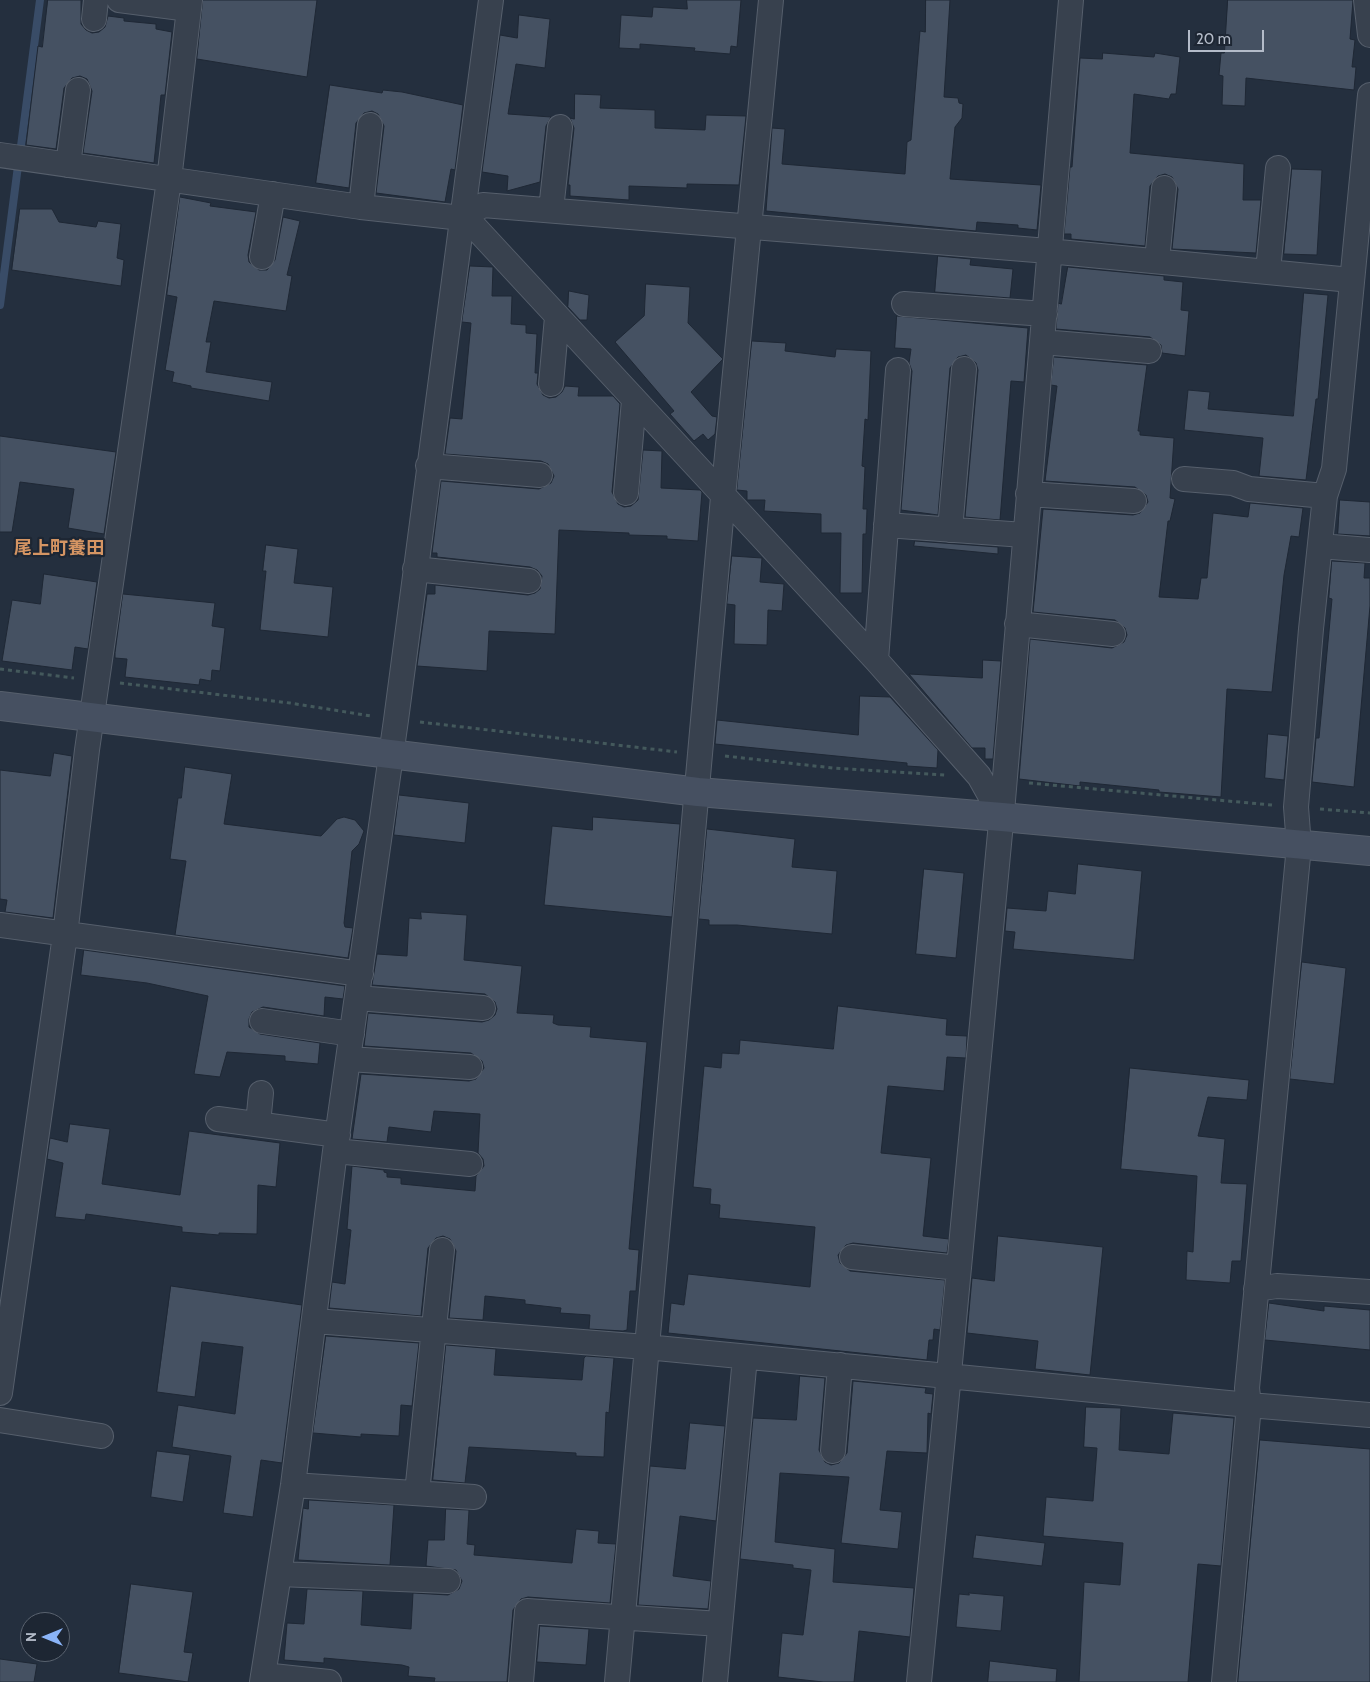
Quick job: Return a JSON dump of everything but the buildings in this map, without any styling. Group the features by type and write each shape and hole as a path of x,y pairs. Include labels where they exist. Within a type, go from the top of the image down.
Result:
{"street":[{"path":"0,1393 5,1318 65,935 92,716 169,180 190,4 119,0"},
{"path":"329,1682 262,1678 293,1485 337,1143 391,754 491,0"},
{"path":"617,1682 723,497 771,0"},
{"path":"919,1682 1002,817 1024,535 1045,314 1048,251 1071,0"},
{"path":"1366,0 1370,35"},
{"path":"68,165 78,90"},
{"path":"1224,1682 1249,1405 1247,1388 1299,846 1296,807 1310,630 1325,496 1334,469 1370,95"},
{"path":"362,207 370,125"},
{"path":"551,210 560,127"},
{"path":"0,155 362,207 462,218 472,224 876,660 979,776 1002,817"},
{"path":"1268,271 1278,168"},
{"path":"1157,261 1164,188"},
{"path":"262,256 273,194"},
{"path":"462,218 483,205 1048,251 1352,280"},
{"path":"904,304 1045,314"},
{"path":"551,384 558,317"},
{"path":"1042,342 1150,351"},
{"path":"950,530 964,369"},
{"path":"876,660 898,370"},
{"path":"626,493 634,400"},
{"path":"428,466 540,475"},
{"path":"1184,479 1233,483 1249,489 1325,496"},
{"path":"1028,494 1134,501"},
{"path":"886,525 1024,535"},
{"path":"1320,546 1370,550"},
{"path":"415,569 529,581"},
{"path":"1017,624 1113,634"},
{"path":"0,706 698,792 1002,817 1299,846 1370,851"},
{"path":"0,925 361,974"},
{"path":"357,998 483,1008"},
{"path":"262,1021 352,1034"},
{"path":"349,1059 470,1067"},
{"path":"258,1124 261,1093"},
{"path":"218,1119 258,1124 337,1143 470,1164"},
{"path":"417,1493 442,1250"},
{"path":"852,1257 959,1268"},
{"path":"1256,1289 1277,1286 1370,1292"},
{"path":"315,1321 840,1365 1249,1405 1370,1414"},
{"path":"715,1682 745,1357"},
{"path":"833,1451 840,1365"},
{"path":"0,1420 101,1436"},
{"path":"293,1485 474,1497"},
{"path":"279,1574 448,1581"},
{"path":"521,1682 527,1611 720,1624"}],"waterway":[{"path":"21,146 40,0"},
{"path":"0,305 18,166"}],"district":[{"name":"尾上町養田","path":"59,549"}]}
